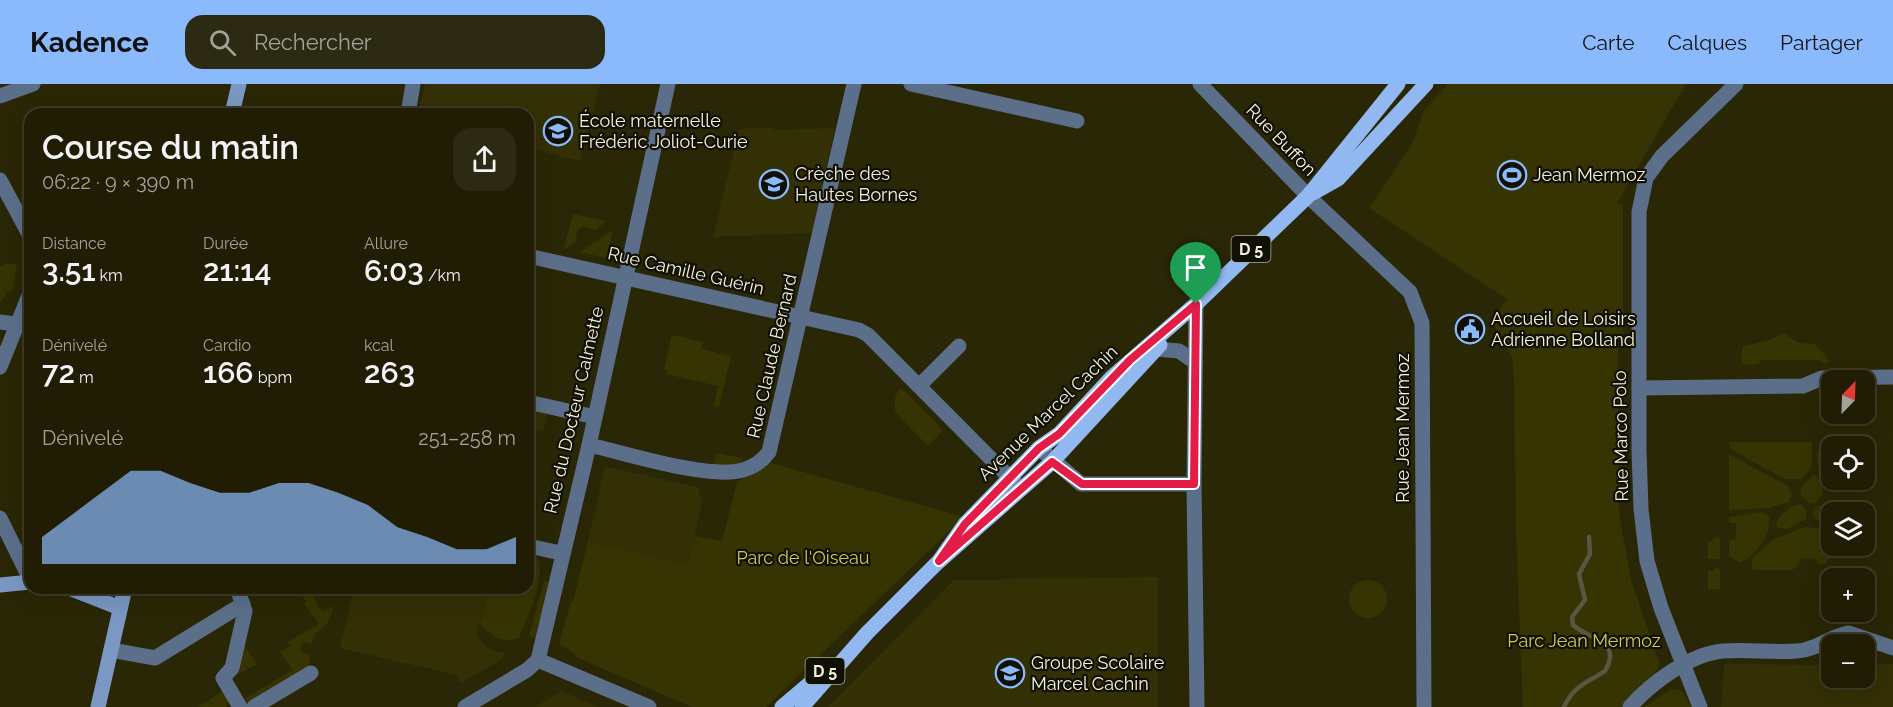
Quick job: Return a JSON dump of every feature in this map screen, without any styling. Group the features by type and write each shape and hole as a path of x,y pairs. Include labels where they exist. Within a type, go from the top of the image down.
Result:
{"main road":[{"name":"Avenue Marcel Cachin","path":"939,561 965,524 1039,448 1059,434 1130,360 1196,304 1308,196 1398,84"},
{"name":"Avenue Marcel Cachin","path":"1308,196 1338,179 1426,84"},
{"name":"Avenue Marcel Cachin","path":"802,707 867,633 939,561 1052,462 1196,304"},
{"name":"Avenue Marcel Cachin","path":"782,707 867,633"}],"street":[{"path":"0,96 33,84"},
{"path":"233,108 239,84"},
{"path":"409,108 413,84"},
{"name":"Rue du Docteur Calmette","path":"538,660 561,553 589,445 668,84"},
{"name":"Rue Claude Bernard","path":"589,445 703,470 742,471 757,464 770,452 854,84"},
{"path":"911,84 1077,121"},
{"name":"Rue Buffon","path":"1200,84 1308,196"},
{"name":"Rue Marco Polo","path":"1700,707 1661,608 1647,561 1641,509 1639,212 1646,178 1662,156 1736,84"},
{"path":"0,180 24,225"},
{"name":"Rue Jean Mermoz","path":"1308,196 1410,292 1422,323 1424,707"},
{"name":"Rue Camille Guérin","path":"534,257 860,330 868,335 1021,489"},
{"path":"1196,304 1194,484 1197,707"},
{"path":"0,322 24,325 0,367"},
{"path":"919,386 959,346"},
{"path":"1156,349 1179,351 1195,362"},
{"path":"1639,388 1803,386 1822,378 1893,377"},
{"path":"534,403 595,417"},
{"path":"1039,448 1052,462 1082,484 1194,484"},
{"path":"0,518 24,568"},
{"path":"534,547 561,553"},
{"path":"0,585 24,581"},
{"path":"84,594 120,608"},
{"path":"98,707 124,594"},
{"path":"239,594 245,611 232,668 223,678 240,707"},
{"path":"111,650 155,658 243,604"},
{"path":"1630,707 1638,697 1683,665 1723,651 1798,651 1814,648 1849,633 1893,648"},
{"path":"465,707 527,670 538,660 649,707"},
{"path":"254,707 311,674"}],"shaded area":[{"name":"École maternelle Frédéric Joliot-Curie","path":"425,84 600,84 580,161 534,150 534,108 419,108"},
{"name":"Crèche des Hautes Bornes","path":"774,127 773,130 835,128 812,233 713,237 739,129"},
{"path":"534,408 548,411 543,432 534,430"},
{"path":"605,466 700,488 698,495 703,496 689,565 588,541"},
{"name":"Groupe Scolaire Marcel Cachin","path":"1158,577 1158,707 828,707 954,580"},
{"path":"353,594 487,594 476,636 490,649 505,653 502,659 461,683 456,675 340,648"},
{"path":"1724,664 1821,665 1821,688 1875,688 1875,664 1893,664 1893,707 1721,707"},
{"path":"561,691 589,703 598,707 535,707"}],"green space":[{"path":"1448,84 1686,84 1617,203 1623,204 1623,334 1618,342 1619,514 1631,580 1660,665 1654,672 1656,677 1623,707 1523,707 1516,528 1514,379 1512,357 1492,321 1507,299 1369,208 1411,146 1424,110"},
{"path":"573,214 606,221 596,230 583,226 576,232 577,241 564,248"},
{"path":"613,230 606,258 580,252"},
{"path":"6,264 17,264 13,290 6,292 5,297 0,301 0,267"},
{"path":"1784,333 1798,343 1815,344 1830,361 1825,364 1820,360 1760,360 1759,364 1743,365 1741,355 1743,346 1767,341"},
{"path":"672,335 703,342 702,349 731,356 719,407 714,406 718,386 666,374 667,370 664,369"},
{"path":"901,388 943,430 928,446 895,412 895,396"},
{"path":"1729,442 1812,442 1812,467 1801,479 1784,479 1730,448"},
{"path":"1821,447 1821,474 1817,455"},
{"path":"717,453 742,458 740,465 713,466"},
{"path":"1729,454 1788,486 1792,493 1789,502 1769,508 1729,510"},
{"name":"Parc de l'Oiseau","path":"771,463 964,517 766,707 692,707 578,658 559,643 571,602 573,602 588,541 688,565 695,536 722,541 737,482"},
{"path":"1814,474 1821,482 1823,494 1816,503 1810,504 1801,495 1801,488"},
{"path":"1801,505 1807,510 1806,519 1787,529 1777,528 1776,523 1784,513 1793,506"},
{"path":"1821,506 1821,523 1812,514 1815,507"},
{"path":"1762,512 1769,516 1765,537 1751,556 1739,563 1729,555 1729,540 1736,539 1736,523 1729,523 1729,517"},
{"path":"1805,527 1818,528 1821,530 1821,556 1832,556 1825,564 1818,564 1816,559 1800,558 1798,566 1792,570 1753,570 1751,560 1772,540"},
{"path":"1715,537 1720,538 1720,559 1708,559 1708,541 1712,541"},
{"path":"534,557 538,558 540,568 537,588 519,638 502,639 480,624 488,594 534,594"},
{"path":"1716,567 1720,569 1720,589 1708,589 1708,571 1713,571"},
{"path":"1368,580 1375,581 1381,586 1386,592 1386,606 1381,612 1375,617 1368,618 1361,617 1355,612 1350,606 1349,599 1350,592 1355,586 1361,581"},
{"path":"544,581 549,582 535,638 529,636"},
{"path":"301,594 312,594 319,608 325,611 334,606 328,623 314,635 312,644 302,642 300,652 310,655 308,671 249,706 245,698 293,670 280,652 290,646 288,642 319,624 304,604 306,602"},
{"path":"244,645 257,664 239,674"},
{"name":"Parc Jean Mermoz","path":"1671,689 1682,691 1691,707 1645,707"},
{"path":"223,691 229,700 226,707 198,707"}],"waterway":[{"path":"1564,707 1577,689 1605,671 1609,661 1610,653 1607,647 1573,625 1572,617 1585,600 1579,574 1590,554 1589,537"}],"place":[{"name":"École maternelle Frédéric Joliot-Curie","path":"558,131"},
{"name":"Jean Mermoz","path":"1512,175"},
{"name":"Crèche des Hautes Bornes","path":"774,184"},
{"name":"Accueil de Loisirs Adrienne Bolland","path":"1470,329"},
{"name":"Groupe Scolaire Marcel Cachin","path":"1010,673"}],"route":[{"path":"1196,304 1194,484 1082,484 1052,462 939,561 965,524 1039,448 1059,434 1130,360 1196,304"}]}
